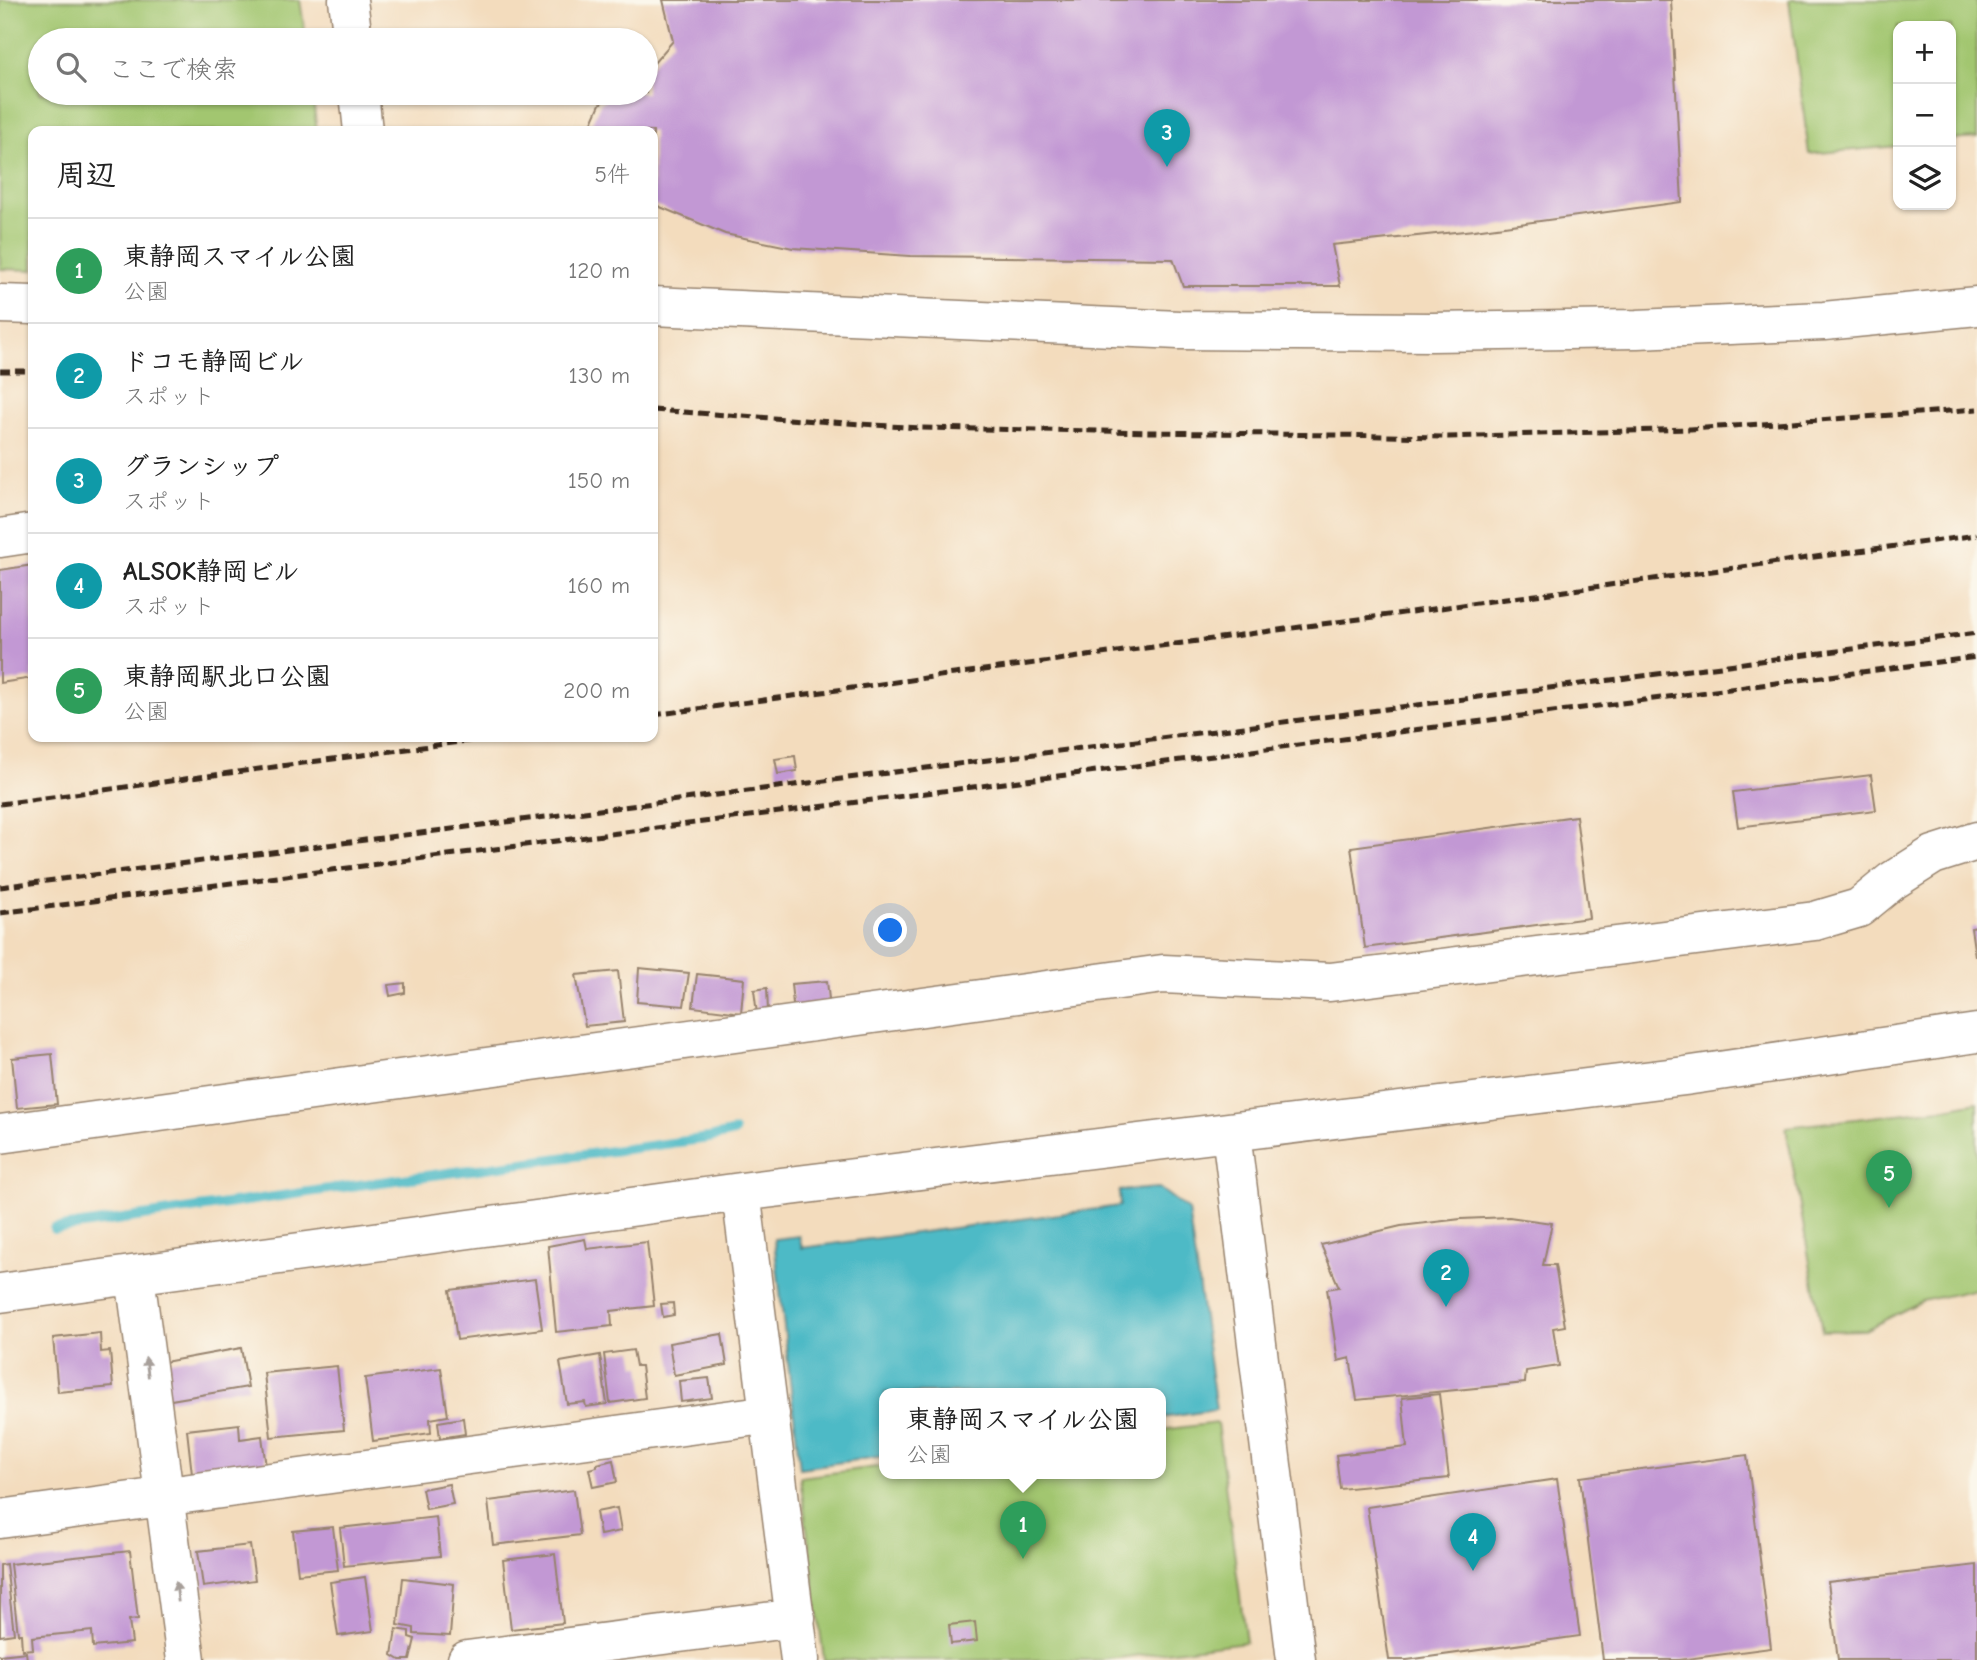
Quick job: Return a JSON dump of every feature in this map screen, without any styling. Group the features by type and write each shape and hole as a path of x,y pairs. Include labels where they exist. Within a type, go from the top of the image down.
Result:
{"street":[{"path":"348,0 352,28"},
{"path":"360,105 362,126"},
{"path":"0,304 28,305"},
{"path":"658,306 1179,330 1433,332 1637,329 1824,321 1977,306"},
{"path":"0,538 28,534"},
{"path":"0,1134 1163,974 1330,982 1815,921 1859,908 1892,881 1933,855 1977,841"},
{"path":"0,1293 741,1192 1685,1076 1977,1033"},
{"path":"1231,1133 1296,1660"},
{"path":"741,1192 800,1660"},
{"path":"135,1276 186,1660"},
{"path":"0,1519 770,1414"},
{"path":"467,1660 796,1618"}],"green space":[{"path":"0,0 300,0 304,28 28,28 28,105 314,105 316,126 28,126 28,270 0,269"},
{"path":"1789,0 1977,0 1977,138 1956,140 1956,21 1893,21 1893,146 1809,154"},
{"path":"1977,1102 1977,1289 1922,1301 1865,1330 1822,1331 1786,1127 1941,1109"},
{"path":"1217,1423 1246,1642 1102,1660 824,1660 800,1477 879,1467 879,1479 1166,1479 1166,1429"}],"water":[{"path":"1159,1188 1188,1210 1216,1410 1166,1417 1166,1388 879,1388 879,1457 800,1468 774,1239 799,1236 802,1248 1120,1206 1119,1191"}],"building":[{"path":"663,0 1671,0 1682,202 1474,230 1332,245 1340,286 1183,286 1173,259 910,256 793,248 725,234 658,206 658,126 590,126 600,105 658,105 658,58 673,41"},
{"path":"28,566 28,679 0,683 0,570"},
{"path":"795,756 797,771 778,774 775,759"},
{"path":"1871,775 1876,810 1738,827 1733,792"},
{"path":"1576,816 1589,918 1365,948 1351,847"},
{"path":"1977,927 1977,956 1975,956 1971,928"},
{"path":"639,968 689,973 684,1006 637,1002"},
{"path":"618,971 624,1022 585,1026 576,975"},
{"path":"697,974 744,979 741,1013 693,1007"},
{"path":"827,981 830,1009 794,1014 791,984"},
{"path":"405,983 405,993 390,996 388,985"},
{"path":"767,988 768,1012 757,1014 754,990"},
{"path":"52,1054 57,1104 17,1108 12,1058"},
{"path":"1509,1217 1552,1223 1543,1265 1555,1265 1565,1326 1553,1328 1559,1366 1526,1371 1525,1383 1357,1400 1350,1358 1338,1361 1327,1289 1339,1287 1321,1245 1401,1226"},
{"path":"585,1239 587,1249 647,1242 654,1306 611,1311 612,1326 556,1332 548,1246"},
{"path":"535,1279 542,1329 457,1340 450,1290"},
{"path":"673,1303 674,1315 663,1317 661,1304"},
{"path":"100,1333 101,1352 110,1351 113,1387 58,1392 53,1338"},
{"path":"722,1334 727,1365 674,1375 669,1343"},
{"path":"241,1348 248,1387 165,1401 159,1363"},
{"path":"633,1350 636,1366 641,1366 645,1398 610,1403 604,1354"},
{"path":"600,1355 607,1404 586,1407 585,1402 567,1404 560,1362"},
{"path":"337,1366 344,1430 271,1437 264,1373"},
{"path":"441,1368 448,1416 430,1419 431,1433 373,1441 365,1378"},
{"path":"709,1378 712,1398 681,1402 679,1381"},
{"path":"1439,1394 1449,1478 1340,1489 1336,1455 1407,1447 1402,1398"},
{"path":"463,1418 465,1434 440,1438 438,1422"},
{"path":"239,1424 240,1439 262,1436 267,1475 193,1483 187,1430"},
{"path":"1747,1455 1771,1648 1679,1660 1603,1660 1580,1477"},
{"path":"613,1460 617,1482 593,1487 589,1469"},
{"path":"1557,1479 1580,1636 1407,1660 1389,1660 1367,1507"},
{"path":"449,1484 453,1504 426,1509 422,1489"},
{"path":"574,1490 580,1535 493,1545 488,1501"},
{"path":"617,1508 621,1531 600,1535 596,1512"},
{"path":"436,1517 440,1556 344,1566 340,1528"},
{"path":"333,1527 338,1570 298,1574 293,1531"},
{"path":"250,1545 255,1580 203,1587 198,1551"},
{"path":"130,1551 138,1619 129,1620 132,1643 93,1647 92,1631 32,1637 33,1649 22,1650 10,1564"},
{"path":"555,1554 563,1623 511,1629 503,1560"},
{"path":"6,1564 14,1634 0,1636 0,1565"},
{"path":"1977,1565 1977,1660 1838,1660 1828,1582"},
{"path":"365,1577 373,1631 338,1636 330,1582"},
{"path":"403,1578 454,1584 450,1636 414,1634 414,1628 398,1625"},
{"path":"975,1622 977,1641 951,1644 949,1625"},
{"path":"396,1629 409,1631 409,1637 415,1639 410,1660 400,1660 392,1655"},
{"path":"26,1652 27,1660 0,1660 0,1655"}],"waterway":[{"path":"54,1229 709,1138 734,1132"}],"railway":[{"path":"0,371 28,371"},
{"path":"658,410 920,428 1448,437 1690,429 1977,409"},
{"path":"658,714 1977,535"},
{"path":"0,887 1977,633"},
{"path":"0,913 1977,657"},
{"path":"0,804 459,742"}],"place":[{"name":"グランシップ","path":"1167,167"},
{"name":"東静岡駅北口公園","path":"1889,1208"},
{"name":"ドコモ静岡ビル","path":"1446,1307"},
{"name":"東静岡スマイル公園","path":"1023,1559"},
{"name":"ALSOK静岡ビル","path":"1473,1571"}]}
